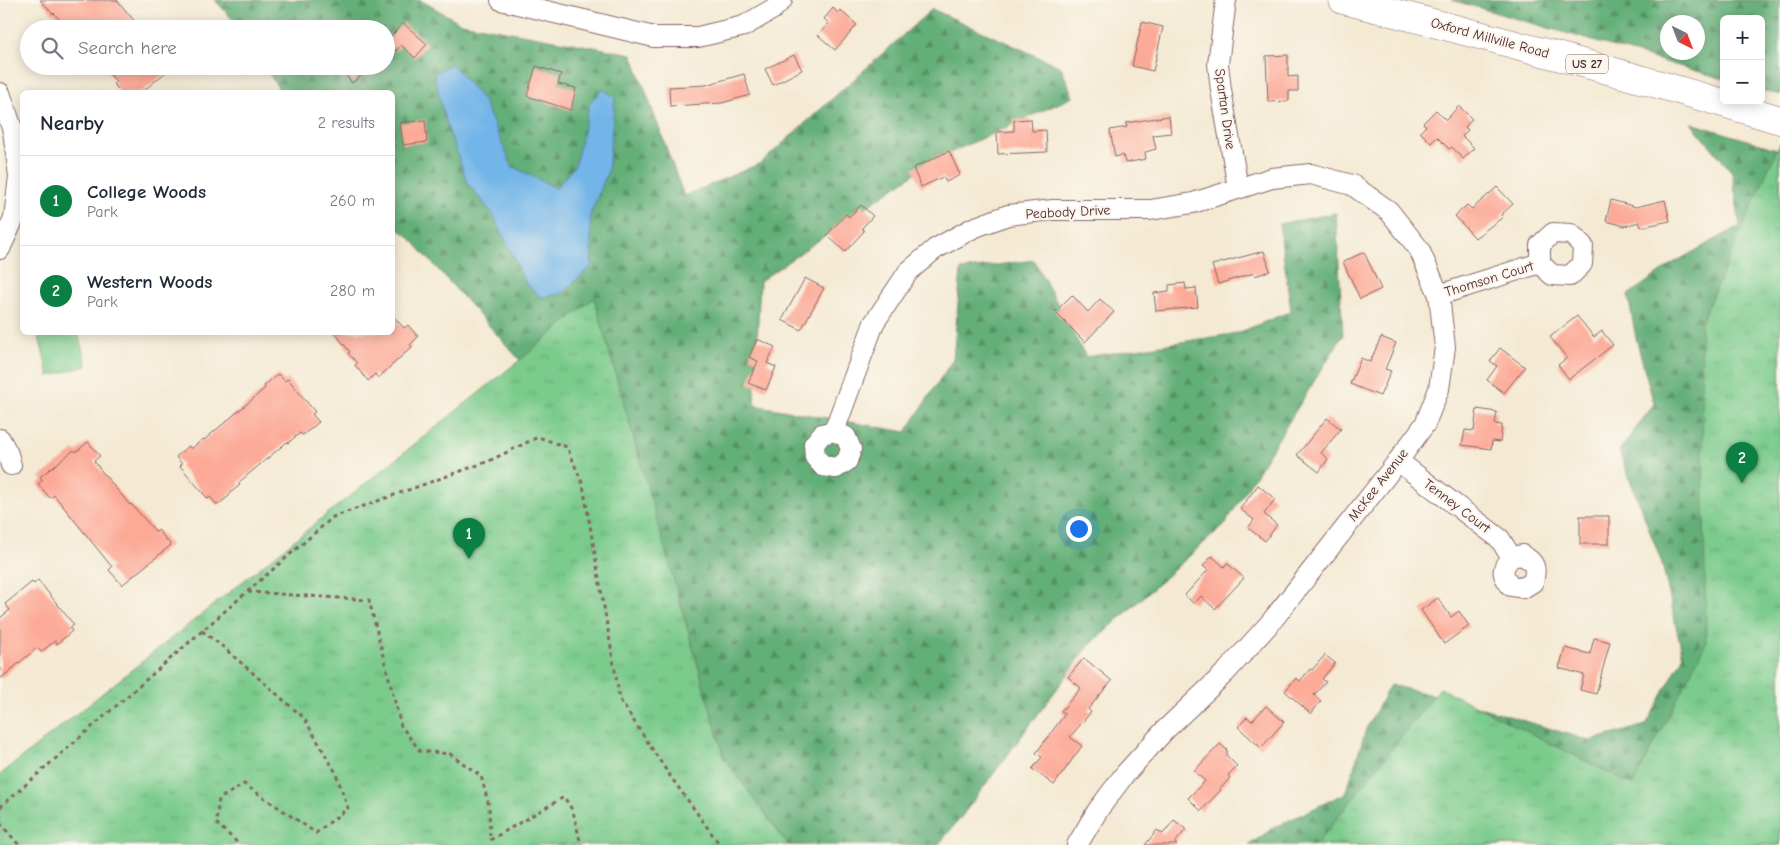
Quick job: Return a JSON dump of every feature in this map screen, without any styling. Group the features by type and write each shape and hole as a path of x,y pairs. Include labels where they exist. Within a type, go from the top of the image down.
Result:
{"highway":[{"name":"Oxford Millville Road","path":"1343,0 1451,27 1664,85 1780,120"}],"street":[{"path":"501,0 654,37 698,37 744,26 773,9 782,0"},
{"name":"Spartan Drive","path":"1226,0 1218,64 1238,188"},
{"path":"0,94 13,131 19,176 14,218 0,249"},
{"name":"McKee Avenue","path":"1078,845 1098,810 1125,774 1165,730 1226,672 1272,622 1425,424 1439,389 1445,347 1439,294 1419,250 1389,211 1352,185 1312,174 1272,178 1238,188"},
{"name":"Peabody Drive","path":"834,431 874,324 908,272 935,249 973,228 1008,216 1053,210 1150,210 1193,203 1238,188"},
{"name":"Thomson Court","path":"1439,294 1540,263"},
{"path":"0,438 11,465 0,458"},
{"name":"Tenney Court","path":"1398,461 1500,539 1511,557"}],"path":[{"path":"0,807 333,517 489,461 538,437 567,447 583,485 620,700 668,773 720,845"},
{"path":"247,592 368,600 401,726 420,751 450,754 481,776 489,806 490,840 564,797 573,811 581,845"},
{"path":"202,631 222,646 304,718 336,771 348,808 316,833 244,784 219,799 216,823 240,845"},
{"path":"0,823 19,845"}],"green space":[{"path":"215,0 420,0 461,23 632,54 684,196 761,163 932,9 1061,67 1073,97 934,160 760,281 754,405 906,432 953,359 961,270 1034,260 1086,357 1238,333 1291,311 1279,224 1336,213 1343,335 1225,524 1089,646 959,820 938,845 788,845 724,758 594,299 520,360 407,235 395,226 395,90 280,90 270,75 395,75 395,20 233,20"},
{"path":"1452,0 1780,0 1780,95 1765,91 1765,15 1720,15 1720,78"},
{"path":"1691,123 1780,150 1780,845 1249,845 1273,828 1346,793 1366,729 1390,685 1470,704 1590,741 1646,725 1683,657 1662,563 1619,451 1654,404 1636,338 1628,295 1675,262 1740,226 1732,172"},
{"path":"1780,143 1780,845 1316,845 1440,688 1633,785 1706,643 1701,322"},
{"path":"594,298 724,758 788,845 0,845 0,775 520,360"},
{"path":"39,335 79,335 87,366 49,376"}],"water":[{"path":"452,64 483,100 512,166 556,188 575,165 590,102 603,89 615,98 608,171 590,215 592,266 561,294 541,297 526,284 493,214 468,184 444,117 434,73"}],"building":[{"path":"40,0 117,0 134,20 60,20"},
{"path":"833,8 838,13 840,10 857,25 835,50 818,35 829,23 824,19"},
{"path":"1142,22 1163,27 1153,71 1132,66"},
{"path":"403,23 427,44 415,58 401,45 396,51 395,32"},
{"path":"794,55 802,70 773,85 765,69"},
{"path":"1288,55 1288,77 1298,76 1298,91 1289,91 1289,101 1268,102 1266,56"},
{"path":"536,66 561,74 558,84 576,88 571,110 527,96"},
{"path":"744,74 750,95 722,103 670,106 669,87 706,85"},
{"path":"110,75 162,75 144,90 119,90 113,84 116,82"},
{"path":"346,75 362,75 352,83"},
{"path":"1459,106 1472,119 1465,127 1468,130 1462,136 1474,148 1463,159 1452,147 1449,149 1437,137 1431,143 1420,132 1426,126 1423,123 1436,110 1446,120"},
{"path":"1169,116 1171,133 1153,135 1156,149 1145,152 1146,159 1125,163 1123,155 1115,157 1110,130 1127,127 1126,123"},
{"path":"1031,119 1032,131 1046,130 1047,152 998,154 997,132 1014,131 1014,120"},
{"path":"425,120 427,142 403,145 400,123"},
{"path":"949,151 960,175 946,182 943,177 921,187 913,168"},
{"path":"1497,187 1513,204 1501,215 1503,217 1475,238 1455,216 1467,205 1472,209"},
{"path":"1611,200 1636,207 1665,200 1670,221 1641,227 1639,222 1625,226 1606,221"},
{"path":"861,205 873,216 862,228 864,231 845,252 827,235 846,214 849,217"},
{"path":"1264,251 1270,271 1255,276 1254,273 1218,284 1212,265"},
{"path":"1364,252 1381,289 1360,299 1343,262"},
{"path":"805,278 824,288 801,330 782,320"},
{"path":"1185,283 1186,289 1196,288 1198,307 1156,311 1154,293 1169,291 1169,285"},
{"path":"1072,295 1088,312 1100,299 1114,312 1085,342 1055,312"},
{"path":"1577,316 1594,337 1602,331 1613,345 1569,379 1558,365 1567,358 1550,337"},
{"path":"395,318 404,328 408,325 418,337 410,345 412,347 378,378 375,374 368,381 355,365 357,363 348,353 350,352 336,335 395,335"},
{"path":"1381,337 1396,343 1385,369 1391,371 1380,396 1350,384 1361,358 1370,362"},
{"path":"757,339 775,347 767,363 776,367 766,390 748,383 758,361 749,357"},
{"path":"1500,348 1525,367 1504,393 1487,380 1497,366 1490,361"},
{"path":"278,374 285,381 288,379 315,412 312,414 319,422 303,435 300,433 287,442 238,483 240,485 218,505 210,497 208,499 180,466 182,464 176,457 189,446 191,449 204,440 254,398"},
{"path":"1477,409 1497,412 1495,424 1502,425 1500,442 1492,441 1491,449 1462,445 1465,430 1474,431"},
{"path":"1327,418 1341,429 1321,453 1328,459 1319,472 1297,455"},
{"path":"88,442 100,456 94,461 103,473 130,505 156,532 158,530 171,545 122,585 109,570 112,567 54,495 50,498 38,484 43,480 40,477 74,450 76,452"},
{"path":"1258,485 1275,499 1264,514 1277,525 1265,541 1248,528 1254,520 1240,509"},
{"path":"1580,516 1609,516 1609,544 1580,544"},
{"path":"1212,556 1224,567 1227,563 1244,578 1215,609 1201,596 1194,604 1185,595 1208,570 1203,566"},
{"path":"38,580 74,625 70,628 72,631 57,644 55,641 41,652 37,648 0,679 0,618 10,610 5,604 32,582 34,584"},
{"path":"1438,598 1451,617 1459,611 1469,626 1444,644 1421,610"},
{"path":"1594,638 1610,642 1596,694 1580,690 1584,675 1559,668 1565,648 1590,654"},
{"path":"1325,655 1335,663 1322,679 1326,682 1314,695 1321,701 1311,714 1285,691 1296,678 1300,681"},
{"path":"1084,658 1112,681 1088,709 1091,712 1070,737 1082,746 1054,785 1032,769 1042,757 1036,753 1065,714 1061,711 1081,688 1068,677"},
{"path":"1266,706 1284,722 1261,748 1238,727 1247,717 1252,721"},
{"path":"1220,744 1227,750 1227,756 1237,766 1228,775 1230,778 1221,790 1201,811 1188,798 1205,781 1194,771"},
{"path":"1174,820 1186,829 1175,843 1177,845 1145,845 1157,830 1163,834"}],"place":[{"name":"Western Woods","path":"1742,483"},
{"name":"College Woods","path":"469,559"}]}
